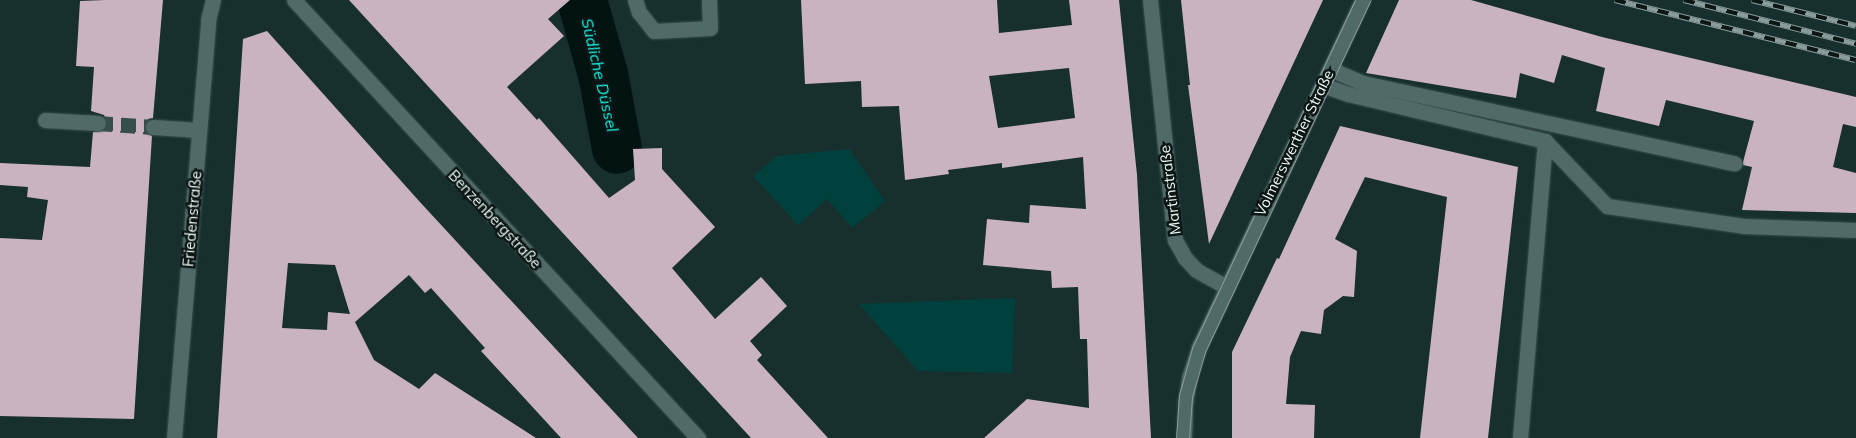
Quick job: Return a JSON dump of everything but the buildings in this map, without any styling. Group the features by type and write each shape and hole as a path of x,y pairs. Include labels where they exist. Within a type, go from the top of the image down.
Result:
{"street":[{"name":"Friedenstraße","path":"174,438 208,20 212,0"},
{"name":"Benzenbergstraße","path":"294,0 698,438"},
{"path":"635,0 639,12 654,31 710,28 709,0"},
{"name":"Martinstraße","path":"1150,0 1175,240 1185,258 1196,270 1227,287"},
{"name":"Volmerswerther Straße","path":"1227,287 1362,0"},
{"path":"1330,69 1363,83 1734,163"},
{"path":"1322,85 1348,94 1545,141 1607,206 1744,226 1856,230"},
{"path":"44,120 98,123"},
{"path":"153,126 199,130"},
{"path":"1520,438 1545,141"},
{"path":"1184,438 1185,404 1189,378 1199,347 1227,287"}],"shaded area":[{"path":"849,149 885,201 852,228 827,199 798,225 753,176 777,156"},
{"path":"1015,298 1012,373 918,371 859,304"}],"waterway":[{"name":"Südliche Düssel","path":"582,0 603,74 617,149"}],"tunnel":[{"path":"98,123 153,127"}],"tram line":[{"path":"1176,438 1179,395 1192,348 1355,0"},
{"path":"1189,438 1192,397 1205,352 1371,0"}],"railway":[{"path":"1615,0 1856,60"},
{"path":"1684,0 1856,44"},
{"path":"1752,0 1856,26"}]}
